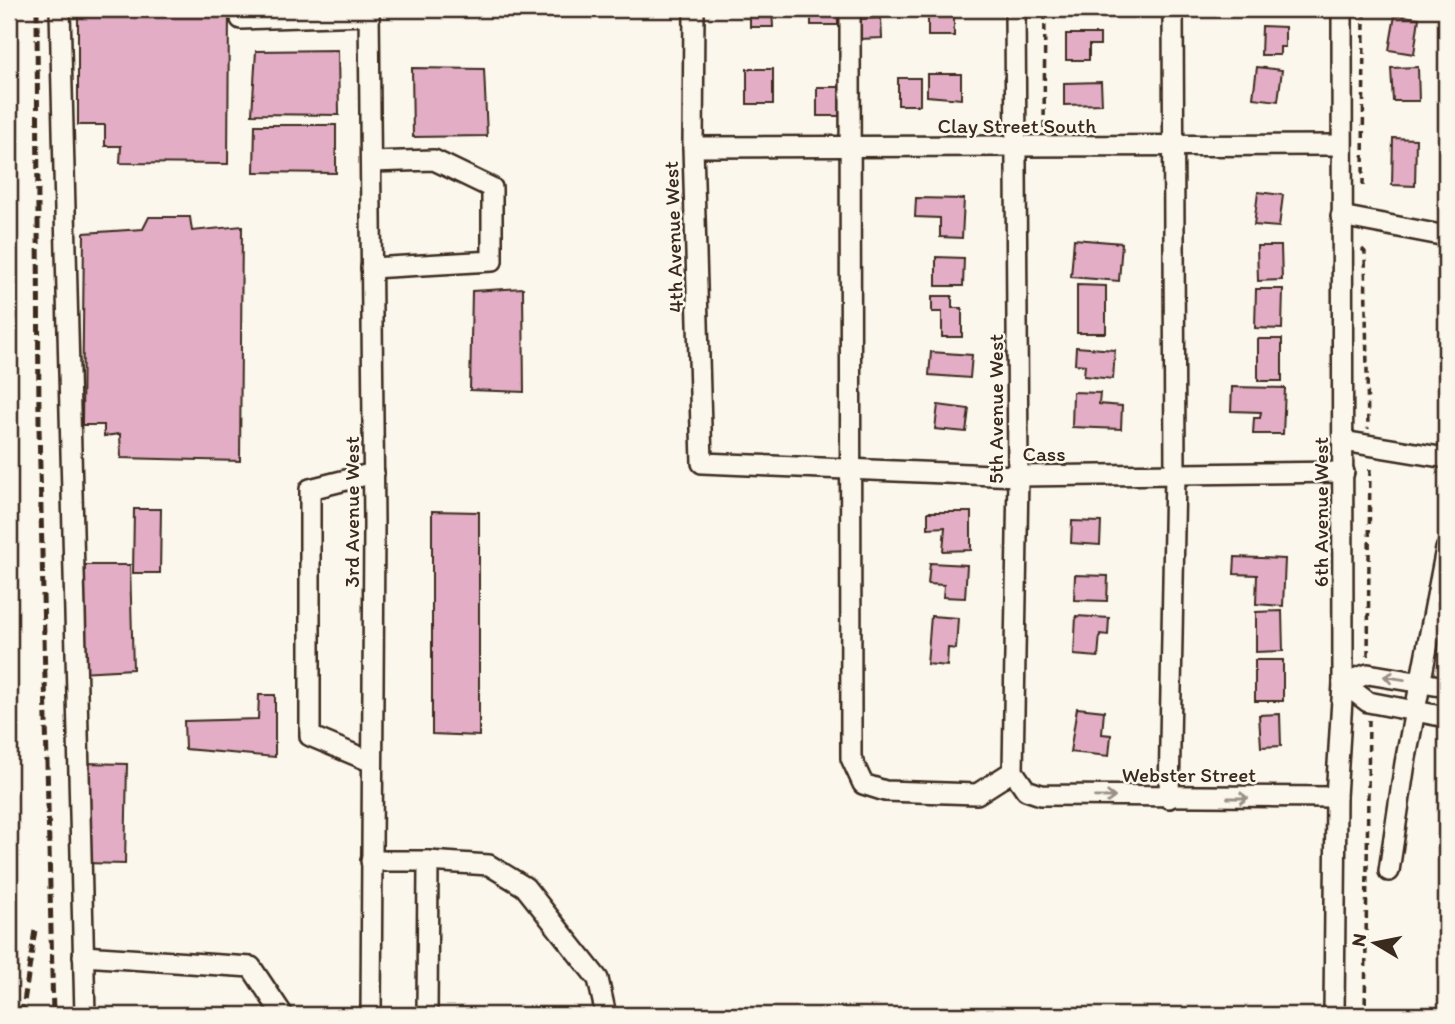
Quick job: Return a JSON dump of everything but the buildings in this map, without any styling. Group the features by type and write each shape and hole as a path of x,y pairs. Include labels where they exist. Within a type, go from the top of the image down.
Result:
{"street":[{"path":"60,9 85,1015"},
{"path":"241,9 241,19 369,12"},
{"name":"4th Avenue West","path":"694,9 693,147 702,463"},
{"path":"850,9 851,758 863,784 885,791 977,794 1013,771"},
{"name":"5th Avenue West","path":"1013,771 1018,476 1015,9"},
{"path":"1169,798 1174,474 1173,9"},
{"name":"6th Avenue West","path":"1334,1015 1336,797 1343,682 1343,441 1349,218 1340,145 1342,9"},
{"name":"3rd Avenue West","path":"369,12 374,473 370,1015"},
{"name":"Clay Street South","path":"693,147 1340,145"},
{"path":"371,162 434,160 492,188 492,261 372,268"},
{"path":"1349,218 1446,236"},
{"path":"1343,441 1446,458"},
{"name":"Cass","path":"702,463 1018,476 1344,472"},
{"path":"372,762 310,736 310,489 374,473"},
{"path":"1389,871 1415,712 1446,549"},
{"path":"1343,682 1368,674 1446,687"},
{"path":"1343,682 1368,702 1446,717"},
{"name":"Webster Street","path":"1013,771 1026,790 1041,795 1169,798 1336,797"},
{"path":"372,861 489,865 525,887 598,979 606,1015"},
{"path":"427,1015 428,861"},
{"path":"83,956 251,967 283,1015"}],"path":[{"path":"1044,130 1045,9"},
{"path":"1363,188 1364,11"},
{"path":"1349,218 1357,244 1365,252 1369,445 1368,674"},
{"path":"1365,1015 1368,702"}],"railway":[{"path":"37,9 39,426 53,1015"},
{"path":"22,1015 35,930"}]}
